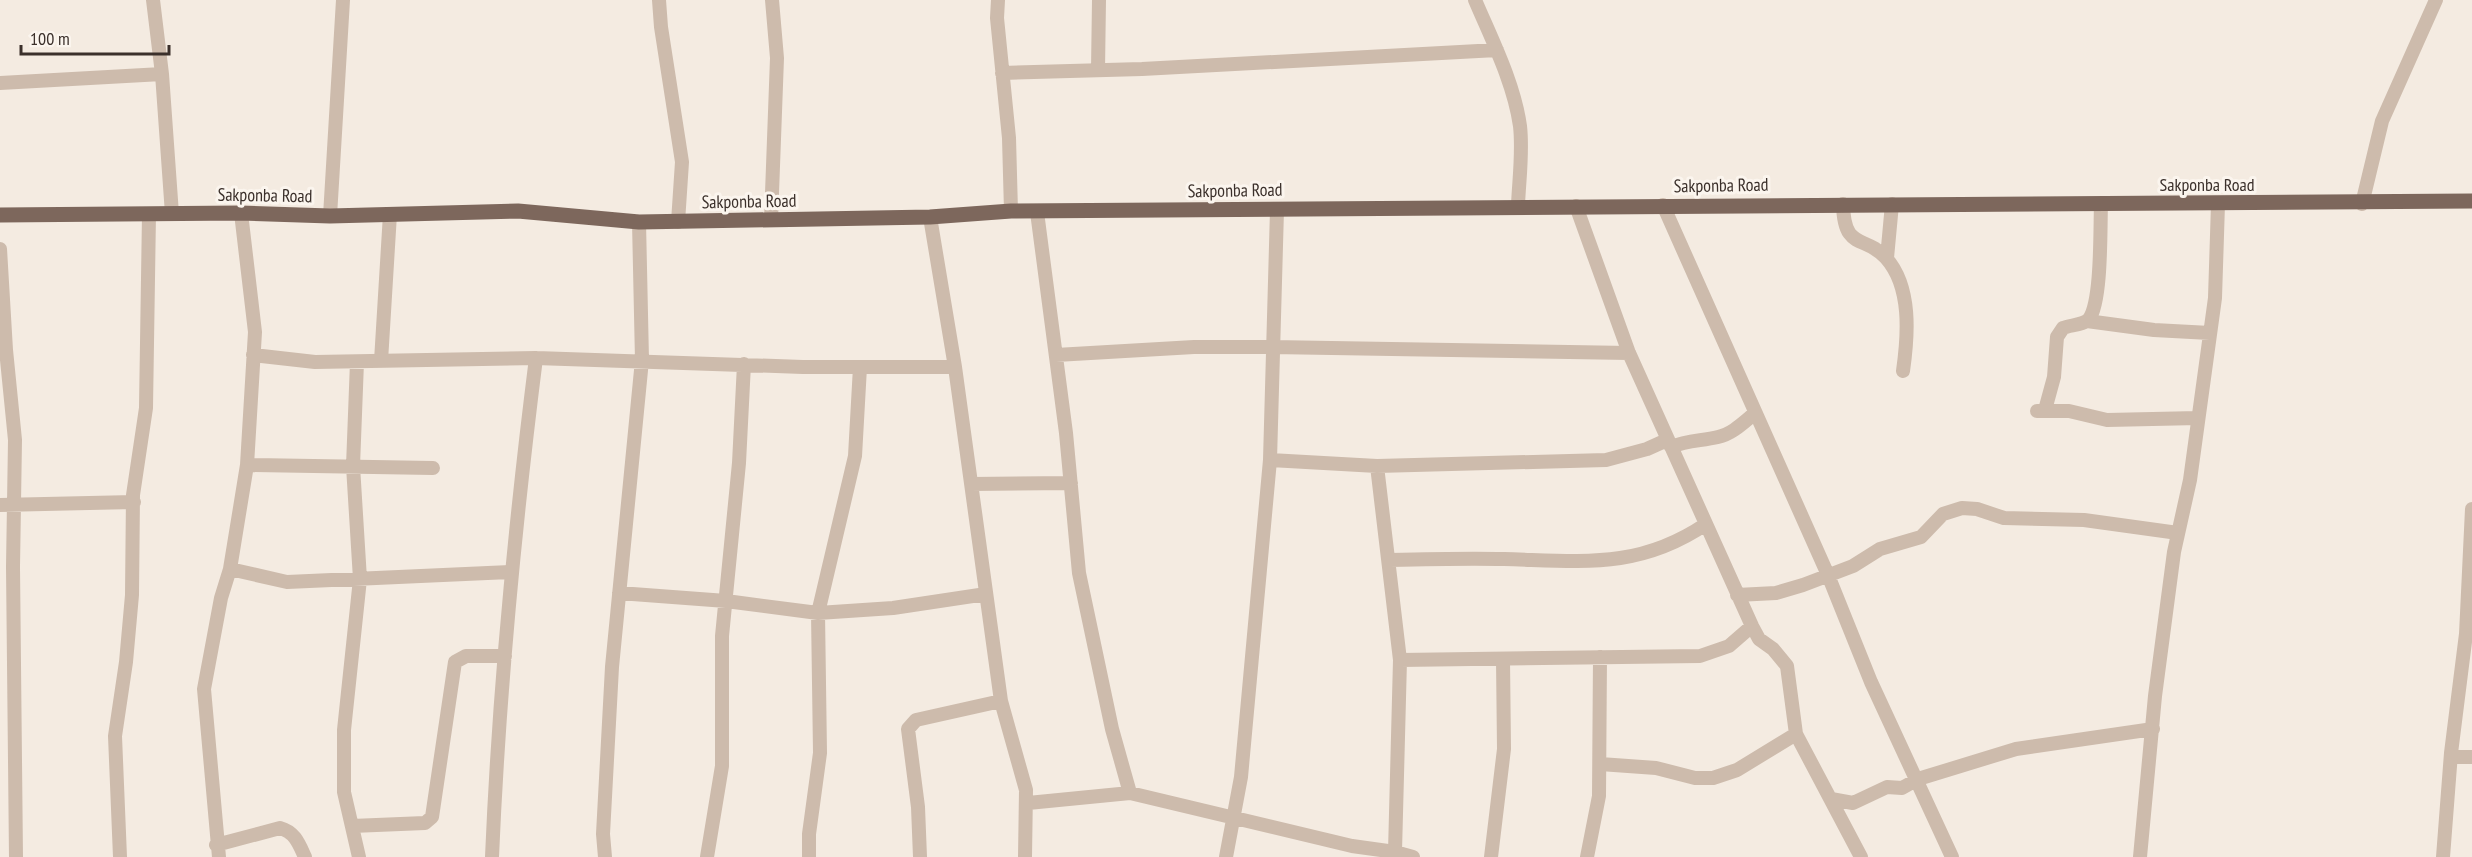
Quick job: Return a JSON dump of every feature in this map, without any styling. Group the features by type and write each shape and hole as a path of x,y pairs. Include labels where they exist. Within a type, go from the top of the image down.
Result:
{"main road":[{"name":"Sakponba Road","path":"0,215 242,213 330,216 518,211 639,222 678,222 930,216 1011,211 1277,210 1518,205 2362,204 2472,201"}],"street":[{"path":"153,0 162,74 172,214"},
{"path":"330,216 343,0"},
{"path":"659,0 661,27 682,162 678,222"},
{"path":"771,220 777,58 772,0"},
{"path":"998,0 997,18 1009,138 1011,211"},
{"path":"1098,70 1099,0"},
{"path":"1475,0 1497,50 1520,129 1518,205"},
{"path":"2362,204 2382,121 2436,0"},
{"path":"1002,73 1497,50"},
{"path":"0,83 162,74"},
{"path":"1843,204 1843,219 1848,231 1862,244 1887,258"},
{"path":"1892,204 1887,258 1904,301 1907,333 1903,371"},
{"path":"2087,321 2090,318 2098,280 2101,204"},
{"path":"2140,857 2153,729 2178,533 2190,480 2215,298 2218,204"},
{"path":"1664,205 1754,414 1828,576 1862,661 1952,857"},
{"path":"1576,206 1629,353 1752,626 1759,639 1773,649 1787,666 1796,734 1861,857"},
{"path":"1226,857 1241,777 1270,460 1277,210"},
{"path":"1037,212 1071,483 1079,573 1112,729 1130,793"},
{"path":"242,213 255,332 248,465 230,569 221,598 204,689 214,779 218,851 280,828 289,830 305,857"},
{"path":"120,857 114,736 126,662 132,595 134,502 146,408 149,214"},
{"path":"381,361 390,214"},
{"path":"930,216 956,367 1001,701 1028,803 1025,857"},
{"path":"605,857 603,834 612,667 642,360 639,222"},
{"path":"0,249 6,350 15,440 7,505 16,857"},
{"path":"2198,418 2107,420 2069,411 2041,410 2054,376 2057,337 2063,328 2087,321 2154,330 2210,333"},
{"path":"1056,355 1194,347 1629,353"},
{"path":"253,355 315,362 536,358 860,367 956,367"},
{"path":"492,857 497,742 512,572 536,358"},
{"path":"357,362 353,466 360,579 344,729 344,792 359,857"},
{"path":"707,857 722,766 722,636 739,463 744,364"},
{"path":"809,857 809,834 820,753 818,613 855,456 860,367"},
{"path":"1270,460 1377,466 1606,460 1669,443 1717,437 1728,433 1754,414"},
{"path":"248,465 433,468"},
{"path":"1377,466 1390,560 1400,660 1395,852"},
{"path":"971,484 1071,483"},
{"path":"7,505 134,502"},
{"path":"1737,595 1776,592 1828,576 1853,566 1880,549 1921,537 1943,514 1962,508 1977,509 2004,518 2084,520 2178,533"},
{"path":"2443,857 2451,757 2469,638 2472,509"},
{"path":"1390,560 1482,559 1599,562 1673,545 1706,524"},
{"path":"230,569 287,582 512,572"},
{"path":"619,593 726,601 818,613 893,608 986,594"},
{"path":"1400,660 1700,656 1730,646 1752,626"},
{"path":"352,826 425,822 432,817 455,662 466,656 505,656"},
{"path":"1587,857 1599,796 1600,657"},
{"path":"1491,857 1504,749 1503,660"},
{"path":"920,857 918,807 908,729 916,720 1001,701"},
{"path":"1831,799 1852,803 1887,787 1902,788 1918,779 2016,749 2153,729"},
{"path":"1600,764 1656,768 1695,778 1713,778 1737,770 1796,734"},
{"path":"2451,757 2472,757"},
{"path":"1028,803 1130,793 1352,846 1413,857"}]}
